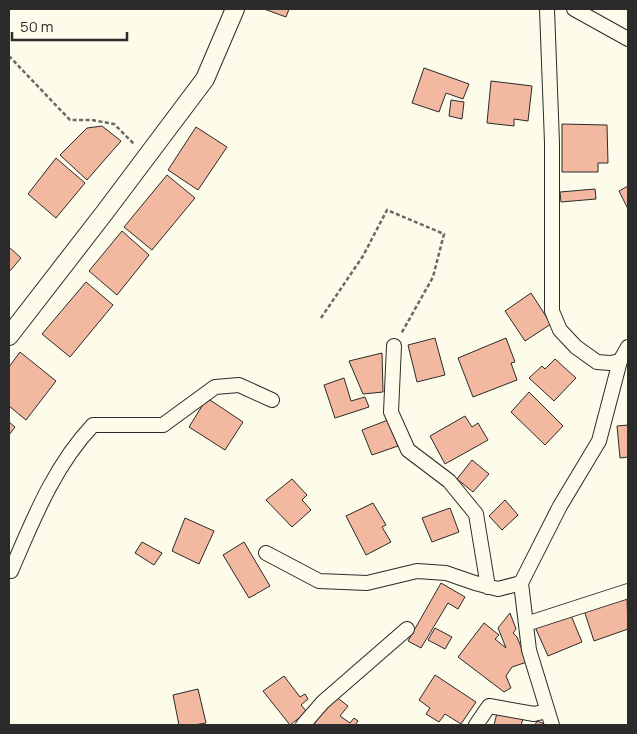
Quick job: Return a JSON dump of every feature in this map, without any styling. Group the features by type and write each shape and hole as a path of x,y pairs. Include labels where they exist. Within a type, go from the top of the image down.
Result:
{"street":[{"path":"9,336 205,79 235,9"},
{"path":"547,9 552,143 552,311 560,330 576,347 597,362 610,363 620,361"},
{"path":"574,9 628,39"},
{"path":"394,346 391,412 408,450 449,481 476,514 488,587"},
{"path":"552,725 529,650 521,583 560,506 599,441 620,361 628,347"},
{"path":"9,572 48,488 79,440 93,425 163,425 215,387 239,385 272,400"},
{"path":"266,553 319,581 367,583 417,572 446,573 498,589 521,583"},
{"path":"526,624 628,592"},
{"path":"303,725 323,702 407,629"},
{"path":"476,725 489,706 534,714 547,711"}],"path":[{"path":"9,56 70,120 92,120 114,124 147,156"},
{"path":"321,318 363,256 387,210 444,234 433,277 394,346"}],"building":[{"path":"264,9 289,9 286,17"},
{"path":"424,68 469,84 463,99 446,93 439,112 412,103"},
{"path":"491,81 532,86 528,121 514,119 514,126 487,123"},
{"path":"451,100 464,102 462,119 449,116"},
{"path":"562,124 607,125 608,163 598,163 598,172 562,172"},
{"path":"102,126 121,141 87,180 60,155 87,128"},
{"path":"196,127 227,147 198,190 168,170"},
{"path":"56,158 85,183 56,218 28,194"},
{"path":"167,175 195,198 152,250 124,227"},
{"path":"628,186 628,209 619,191"},
{"path":"595,189 596,199 561,202 560,192"},
{"path":"122,231 149,255 117,295 89,271"},
{"path":"9,247 21,258 9,272"},
{"path":"86,282 113,305 70,357 42,334"},
{"path":"531,293 551,324 525,341 505,311"},
{"path":"435,338 445,375 417,382 408,345"},
{"path":"506,338 515,362 511,363 517,380 473,397 458,358"},
{"path":"20,352 56,381 26,420 9,406 9,367"},
{"path":"382,353 383,392 363,394 349,361"},
{"path":"555,359 576,378 554,401 529,378 542,366 545,369"},
{"path":"344,378 351,401 365,397 369,407 335,418 324,385"},
{"path":"529,392 563,426 545,445 511,412"},
{"path":"207,398 243,422 225,450 189,427"},
{"path":"465,416 472,427 478,423 488,440 445,464 430,436"},
{"path":"388,420 398,446 372,455 362,430"},
{"path":"9,422 15,427 9,435"},
{"path":"628,425 628,457 620,458 617,426"},
{"path":"472,460 489,474 473,492 457,479"},
{"path":"292,479 307,495 302,500 311,510 292,527 266,500"},
{"path":"505,500 518,515 502,530 489,516"},
{"path":"373,503 386,525 382,527 391,542 366,555 346,516"},
{"path":"450,508 459,532 432,542 422,518"},
{"path":"185,518 214,531 199,564 172,551"},
{"path":"142,542 162,553 154,565 135,553"},
{"path":"244,542 270,586 249,598 223,555"},
{"path":"441,583 465,597 458,609 448,603 421,648 408,641"},
{"path":"627,597 628,629 594,641 583,607"},
{"path":"510,613 516,629 513,633 517,637 527,662 512,667 506,676 511,688 504,692 458,657 484,623 499,635 495,639 506,648 498,628"},
{"path":"570,613 582,642 548,656 535,627"},
{"path":"435,628 452,637 445,649 428,640"},
{"path":"435,675 476,702 461,724 445,714 439,722 426,714 430,708 419,700"},
{"path":"284,676 300,697 305,694 308,699 301,705 307,712 290,725 263,691"},
{"path":"198,689 206,723 179,725 173,695"},
{"path":"335,696 348,706 340,716 350,723 354,718 358,721 355,725 313,725"},
{"path":"498,709 524,716 521,725 494,725"},
{"path":"537,721 545,724 535,725"}]}
